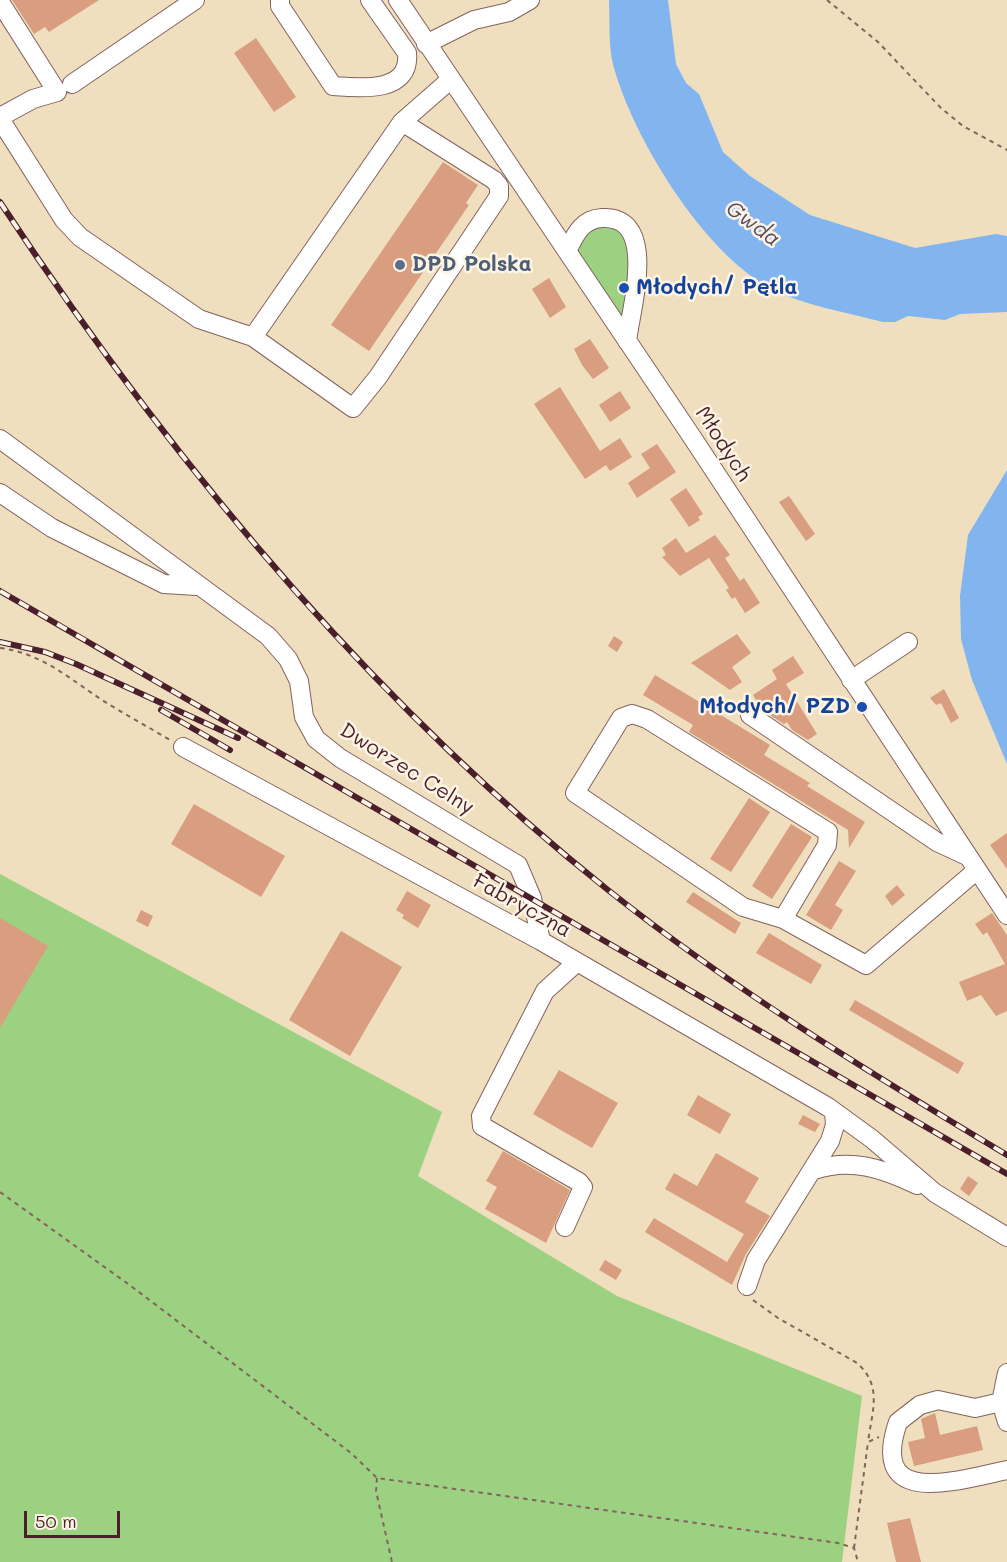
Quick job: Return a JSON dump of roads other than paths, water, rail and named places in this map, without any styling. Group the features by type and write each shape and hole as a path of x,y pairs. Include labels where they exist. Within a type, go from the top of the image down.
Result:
{"street":[{"path":"72,84 195,0"},
{"path":"280,0 280,6 333,86 374,88 388,85 400,76 408,63 407,53 370,0"},
{"name":"Młodych","path":"398,0 1007,915"},
{"path":"426,44 464,24 509,12 530,0"},
{"path":"0,2 57,92 33,99 0,118 64,220 80,237 199,319 253,337 353,408 378,377 499,196 499,186 494,180 402,122"},
{"path":"253,337 402,122 450,81"},
{"path":"567,251 580,228 592,220 613,219 632,232 639,254 627,341"},
{"name":"Dworzec Celny","path":"0,439 268,636 288,659 299,681 304,717 316,739 340,758 518,865 532,898 541,941"},
{"path":"0,493 52,528 164,584 197,586"},
{"path":"851,680 908,642"},
{"path":"750,714 937,842 972,863 866,965 783,919 742,907 575,793 621,718 632,714 647,719 828,832 827,845 783,919"},
{"name":"Fabryczna","path":"183,747 541,941 834,1112 872,1139 935,1193"},
{"path":"565,1227 583,1187 579,1182 482,1126 481,1116 545,991 577,962"},
{"path":"747,1286 756,1260 814,1170 834,1133 834,1112"},
{"name":"Fabryczna","path":"814,1170 832,1164 864,1165 899,1177 935,1193 1007,1238"},
{"path":"1007,1373 1001,1402 1007,1422"},
{"path":"1001,1402 975,1408 938,1400 920,1405 898,1422 890,1455 900,1475 915,1484 935,1485 1007,1470"}],"water":[{"name":"Gwda","path":"609,0 668,0 676,64 686,83 699,94 723,152 750,176 810,215 915,248 996,234 1007,236 1007,312 960,314 945,320 908,316 895,322 883,322 797,300 770,288 745,271 696,221 674,191 637,127 612,60"},
{"path":"1007,470 1007,764 972,680 961,639 960,596 968,535"}],"railway":[{"path":"0,202 132,390 203,481 277,570 354,656 435,738 520,816 608,890 704,962 803,1029 1007,1155"},
{"path":"0,591 1007,1174"},
{"path":"0,642 45,652 76,664 238,738"},
{"path":"161,710 230,750"}],"place":[{"name":"DPD Polska","path":"400,265"},
{"name":"Młodych/ Pętla","path":"624,288"},
{"name":"Młodych/ PZD","path":"862,707"}]}
